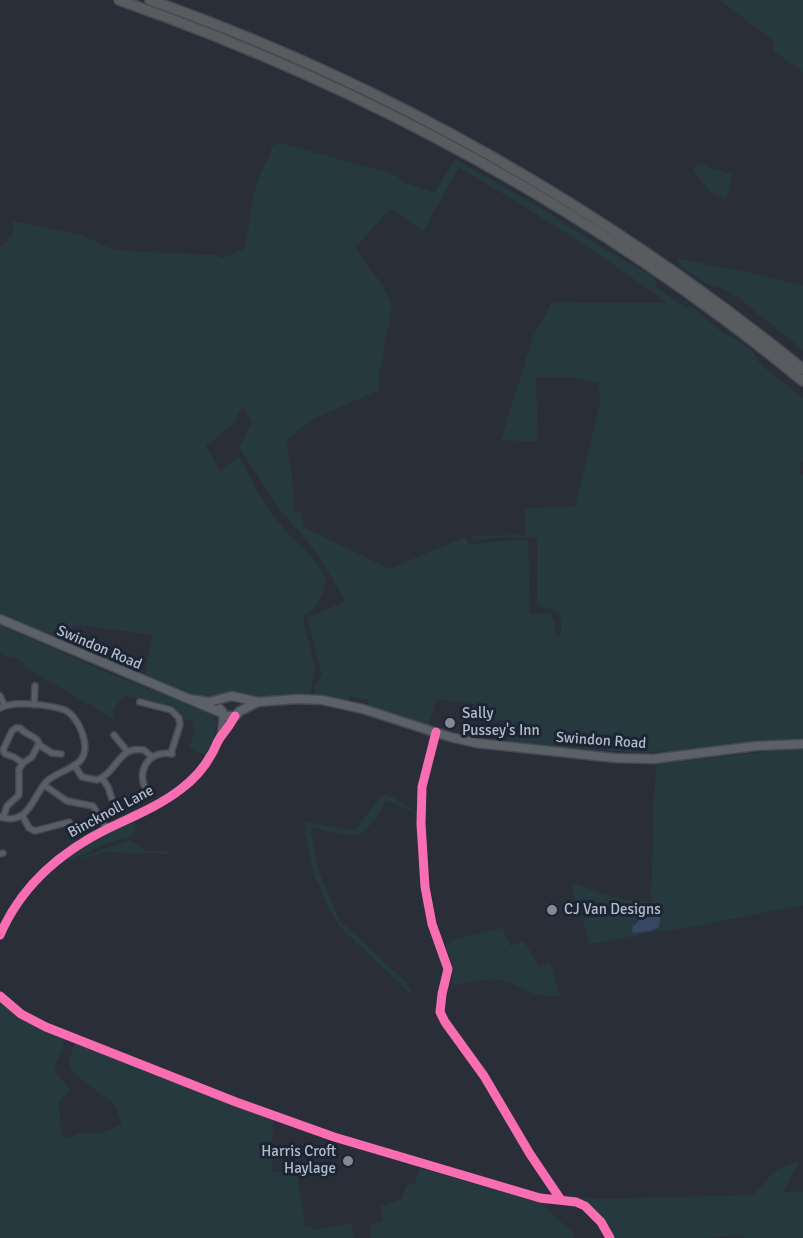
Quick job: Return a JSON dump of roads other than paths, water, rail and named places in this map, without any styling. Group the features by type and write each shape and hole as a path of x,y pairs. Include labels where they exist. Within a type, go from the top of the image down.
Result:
{"highway":[{"path":"119,0 176,20 282,63 460,150 582,222 660,273 803,381"},
{"path":"150,0 273,48 340,79 482,151 576,206 668,267 755,330 803,369"}],"main road":[{"name":"Swindon Road","path":"0,619 222,714"},
{"path":"229,696 237,698 241,705 238,714 228,717 222,714 220,705 223,699 229,696"},
{"name":"Swindon Road","path":"237,698 258,702 304,699 337,703 465,741 636,759 756,746 803,744"},
{"name":"Swindon Road","path":"189,699 202,702 223,699"},
{"name":"Swindon Road","path":"238,714 258,702"}],"street":[{"path":"34,705 35,686"},
{"path":"0,696 2,707 13,704 61,708 76,717 81,728 84,752 82,759 51,778 22,815 13,818 2,817 7,806 19,795 18,775 23,763 32,758 39,745 39,740 25,735 20,728 13,729 9,740 3,746 3,752 23,763"},
{"path":"140,702 171,710 179,717 179,729 172,754 164,753 152,757 141,773 142,784 148,792"},
{"name":"Bincknoll Lane","path":"221,736 222,714"},
{"name":"Bincknoll Lane","path":"0,935 18,902 42,873 66,854 107,829 155,806 183,787 207,762 221,736 238,714"},
{"path":"436,732 422,793 421,824 425,887 432,924 448,969 440,1012 480,1069 530,1154 561,1200"},
{"path":"114,735 127,751"},
{"path":"39,745 52,753 61,754"},
{"path":"74,765 85,778 94,780 102,778 127,751 144,750 152,757"},
{"path":"102,778 112,799"},
{"path":"44,785 67,801 93,806 107,829"},
{"path":"22,815 29,828 35,831 69,822"},
{"path":"0,996 21,1014 46,1027 273,1116 540,1198 576,1202 585,1206 602,1222 610,1238"}],"water":[{"path":"652,911 660,918 659,927 634,933 633,926 646,913"}],"place":[{"name":"Sally Pussey's Inn","path":"450,723"},
{"name":"CJ Van Designs","path":"552,910"},
{"name":"Harris Croft Haylage","path":"348,1161"}]}
